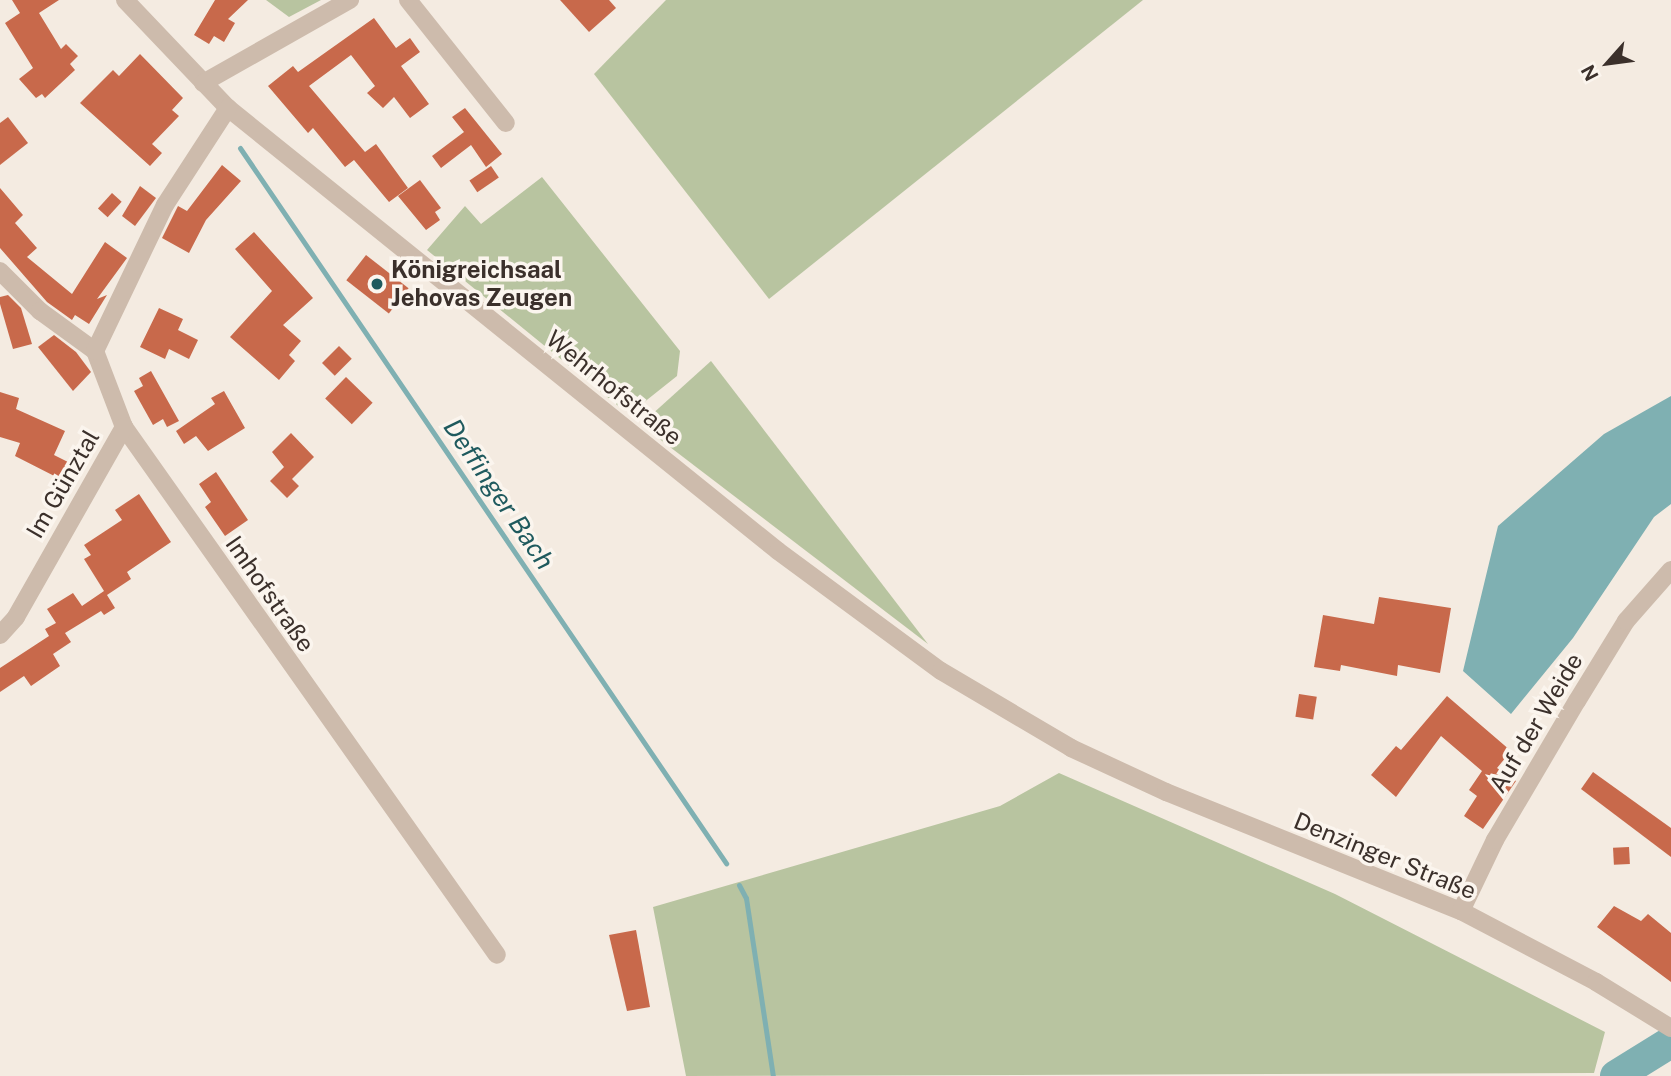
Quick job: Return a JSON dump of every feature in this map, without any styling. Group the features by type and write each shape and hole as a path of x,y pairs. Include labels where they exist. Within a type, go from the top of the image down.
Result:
{"street":[{"name":"Wehrhofstraße","path":"125,0 228,108 778,551 941,671 1071,748"},
{"path":"202,83 350,0"},
{"path":"408,0 506,123"},
{"path":"0,271 40,311 95,351 165,205 228,108"},
{"name":"Imhofstraße","path":"95,351 124,427 497,955"},
{"name":"Im Günztal","path":"0,635 16,617 124,427"},
{"name":"Auf der Weide","path":"1461,911 1495,840 1626,621 1671,570"},
{"name":"Denzinger Straße","path":"1071,748 1248,827 1461,911 1666,1025"}],"green space":[{"path":"266,0 321,0 289,17"},
{"path":"666,0 1143,0 769,299 594,74"},
{"path":"542,177 680,351 677,376 633,411 622,409 427,250 465,206 481,224"},
{"path":"711,361 928,644 649,431 649,417"},
{"path":"1059,773 1335,894 1605,1032 1594,1073 686,1076 653,907 1000,806"}],"water":[{"path":"1671,396 1671,504 1654,517 1573,638 1511,714 1463,671 1498,526 1604,434"}],"building":[{"path":"12,0 59,0 39,13 61,49 66,44 78,56 70,64 75,70 45,98 42,94 36,98 19,79 33,68 5,23 20,13"},
{"path":"215,0 248,0 228,19 235,23 224,42 214,36 209,44 194,35"},
{"path":"560,0 609,0 616,8 589,32"},
{"path":"374,18 396,48 410,38 420,52 401,66 429,104 410,118 394,97 383,108 367,93 375,86 351,55 309,86 365,152 376,144 408,188 389,202 354,160 345,167 313,128 308,133 268,86 293,66 298,72"},
{"path":"140,54 183,98 172,110 179,116 152,144 162,153 150,166 80,103 113,70 119,76"},
{"path":"465,108 502,154 486,167 471,145 441,168 432,156 464,132 452,117"},
{"path":"8,117 28,143 0,165 0,123"},
{"path":"222,165 241,181 206,220 189,253 162,238 178,206 187,211"},
{"path":"491,166 499,178 477,192 469,181"},
{"path":"420,180 441,208 435,212 440,220 426,230 398,196"},
{"path":"140,186 156,198 135,226 122,216"},
{"path":"0,188 23,215 15,223 37,248 27,257 72,294 105,242 127,258 97,299 107,295 89,324 75,315 72,320 47,302 0,248"},
{"path":"112,193 122,202 108,217 98,209"},
{"path":"254,232 313,298 283,325 301,341 289,355 295,361 279,380 230,337 272,291 235,249"},
{"name":"Königreichsaal Jehovas Zeugen","path":"366,255 409,288 389,313 346,280"},
{"path":"8,295 21,308 32,344 13,349 0,304 0,297"},
{"path":"159,308 183,319 178,330 198,340 189,359 169,349 165,359 140,347"},
{"path":"54,335 76,352 91,372 73,391 38,347"},
{"path":"339,346 352,359 335,376 322,363"},
{"path":"151,371 179,421 167,427 163,419 153,425 134,391 143,386 139,378"},
{"path":"346,377 373,403 352,424 325,399"},
{"path":"224,391 245,428 208,451 196,436 184,444 176,431 215,404 211,398"},
{"path":"0,392 19,398 16,409 65,431 54,455 78,467 70,484 15,456 20,443 0,437"},
{"path":"291,433 314,457 292,479 299,486 287,498 270,481 284,467 272,452"},
{"path":"216,472 248,520 225,536 205,507 211,502 199,484"},
{"path":"139,494 171,542 127,572 131,579 107,595 115,608 104,615 101,611 65,633 71,642 53,654 60,666 31,686 24,676 0,692 0,668 49,636 45,629 56,623 47,609 73,593 82,606 104,591 84,559 91,555 84,545 122,520 115,510"},
{"path":"1379,597 1451,608 1440,673 1398,665 1397,676 1341,665 1340,671 1314,667 1323,615 1374,624"},
{"path":"1299,694 1317,697 1313,720 1295,717"},
{"path":"1447,696 1511,751 1497,768 1516,781 1483,829 1464,816 1477,796 1469,790 1482,771 1441,736 1396,797 1371,775 1396,746 1401,750"},
{"path":"1593,772 1671,828 1671,857 1581,789"},
{"path":"1629,847 1630,864 1614,865 1613,848"},
{"path":"1614,906 1641,921 1648,914 1671,933 1671,982 1597,927"},
{"path":"636,930 650,1007 627,1011 609,935"}],"waterway":[{"name":"Deffinger Bach","path":"240,148 726,863"},
{"name":"Deffinger Bach","path":"739,885 746,898 773,1076"},
{"path":"1616,1076 1671,1042"}],"place":[{"name":"Königreichsaal Jehovas Zeugen","path":"377,284"}]}
